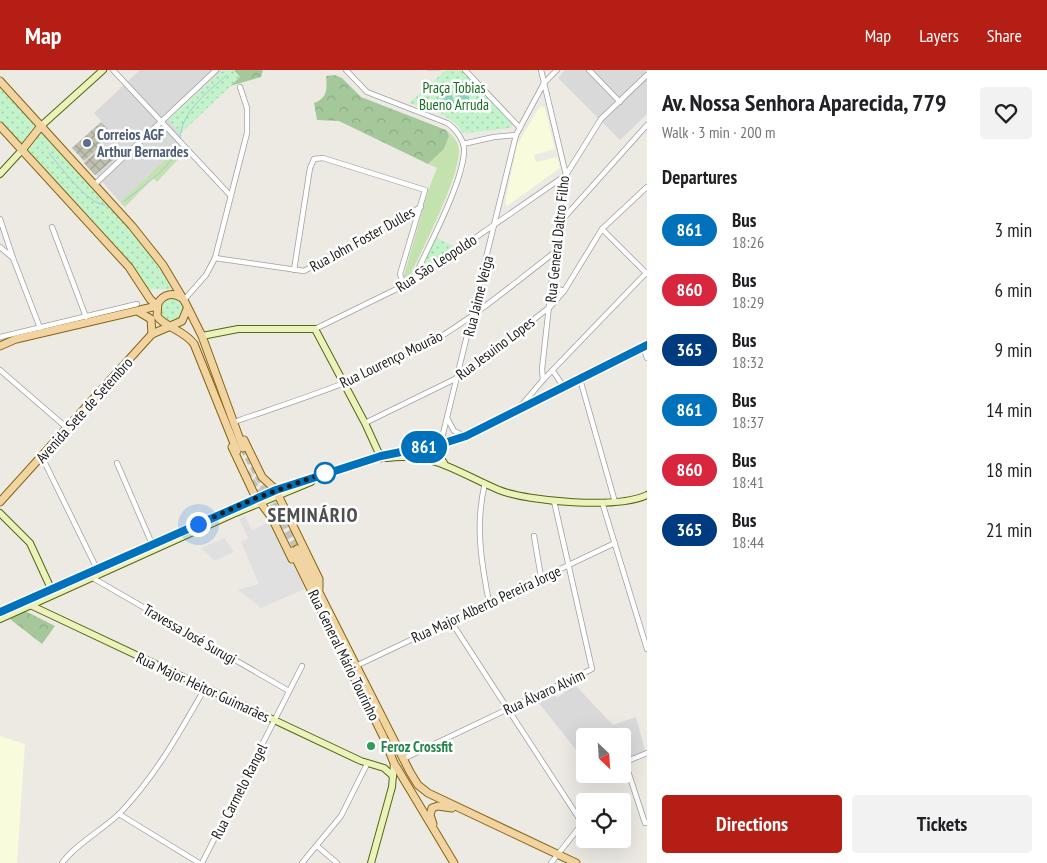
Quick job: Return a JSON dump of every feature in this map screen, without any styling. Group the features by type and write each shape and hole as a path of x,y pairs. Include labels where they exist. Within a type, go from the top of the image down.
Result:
{"main road":[{"path":"0,174 41,126 103,70"},
{"path":"0,81 150,247 184,300 202,336 221,400 240,450"},
{"path":"0,126 129,267 150,299 161,321 173,325 194,344 221,400 237,421 255,463 265,480 277,493 319,579 317,594 305,587 272,518 258,500 241,471 226,435 221,400"},
{"path":"16,339 117,316 138,308 153,307 167,295 176,295 184,300"},
{"path":"138,308 151,319 152,334"},
{"path":"173,325 185,318 187,308"},
{"path":"107,311 117,316"},
{"name":"Avenida Sete de Setembro","path":"0,502 152,334 173,325"},
{"name":"Rua São Leopoldo","path":"202,336 238,329 314,329"},
{"path":"314,329 365,423 381,458"},
{"path":"0,346 30,330"},
{"path":"184,334 202,336"},
{"path":"0,612 26,603 152,544 258,500 381,458 466,436 645,346"},
{"path":"441,444 440,457 444,463"},
{"path":"381,458 417,458 444,463 485,483 517,495 554,501 615,502 647,495"},
{"path":"53,591 92,577 258,500"},
{"path":"0,513 30,543 53,591"},
{"name":"Rua General Mário Tourinho","path":"295,550 394,763 454,863"},
{"name":"Rua General Mário Tourinho","path":"317,594 358,665 403,758"},
{"path":"0,619 26,603"},
{"name":"Rua Major Heitor Guimarães","path":"26,603 367,764 384,768 393,776"},
{"path":"403,758 412,777 422,789 462,810 576,863"},
{"name":"Rua Álvaro Alvim","path":"394,763 403,758"},
{"path":"384,768 394,763"},
{"path":"371,863 392,787 394,763"},
{"path":"392,787 405,780"},
{"path":"439,838 430,815 432,808 438,806 462,810"}],"street":[{"path":"113,70 230,195"},
{"path":"94,185 216,70"},
{"path":"346,70 367,92 406,109 447,123 464,144 462,166 413,281"},
{"path":"465,70 520,128"},
{"name":"Rua General Daltro Filho","path":"541,70 566,175 542,369 544,380"},
{"name":"Rua Jaime Veiga","path":"441,444 516,135 544,83 557,70"},
{"path":"589,70 620,102"},
{"name":"Rua São Leopoldo","path":"314,329 413,281 566,175 602,119 647,75"},
{"path":"184,300 206,275 215,258 247,127 247,108 240,87"},
{"path":"561,221 647,125"},
{"path":"464,144 494,137 516,135"},
{"path":"294,270 310,168 314,159 323,158 425,190 400,274 404,286"},
{"name":"Rua Jesuino Lopes","path":"365,423 458,378 550,307 564,291 602,229 647,187"},
{"name":"Rua John Foster Dulles","path":"215,258 304,271 421,207"},
{"path":"0,219 40,328"},
{"path":"52,227 86,316"},
{"path":"517,411 544,380 647,273 602,229"},
{"path":"0,247 13,258"},
{"name":"Rua Lourenço Mourão","path":"237,421 344,384 434,341 473,315 555,252"},
{"path":"552,286 564,291"},
{"path":"0,337 107,311 138,308"},
{"path":"645,346 647,358"},
{"path":"0,370 67,428"},
{"path":"553,371 561,383 566,386"},
{"path":"580,379 615,502"},
{"path":"447,418 454,431 466,436"},
{"path":"42,457 97,569"},
{"path":"117,463 152,544"},
{"path":"485,483 479,506 479,538 489,602"},
{"name":"Rua Álvaro Alvim","path":"403,758 592,669 554,501"},
{"path":"602,502 647,649"},
{"path":"534,536 542,577"},
{"name":"Rua Major Alberto Pereira Jorge","path":"358,665 615,543"},
{"name":"Travessa José Surugi","path":"92,577 289,691"},
{"path":"450,620 576,809"},
{"name":"Rua Carmelo Rangel","path":"200,863 302,666"},
{"path":"65,862 119,814 161,764 205,688"},
{"path":"646,822 626,762 647,753"},
{"path":"302,863 341,816 367,764"},
{"path":"119,814 200,863"},
{"path":"551,863 576,831"},
{"path":"317,846 337,863"}],"shaded area":[{"path":"140,70 223,70 168,119 180,134 179,147 175,145 176,150 120,202 84,161 102,144 97,139 108,129 94,113"},
{"path":"565,70 647,70 647,114 620,140 558,78"},
{"path":"542,106 545,109 555,149 534,155 536,162 557,157 560,168 507,206 505,203 517,145 538,109"},
{"path":"101,122 108,129 97,138 102,144 84,161 72,148"},
{"path":"103,146 114,159 95,175 84,163"},
{"path":"245,516 252,530 272,521 305,589 261,608 238,590 259,584 241,542 248,538 239,519"},
{"path":"224,538 234,552 214,561 201,548"},
{"path":"575,685 613,725 636,717 645,751 631,759 631,728 576,728 576,750 538,702 550,695 558,697"},
{"path":"0,736 25,744 17,863 0,863"}],"green space":[{"path":"223,70 234,70 240,77 180,134 168,119"},
{"path":"234,70 263,70 261,77 230,86 189,125 227,75"},
{"name":"Praça Tobias Bueno Arruda","path":"446,70 461,70 514,124 510,128 462,132 446,116 409,103"},
{"path":"335,75 342,78 361,97 446,130 449,136 444,149 428,164 339,121 317,120 314,103 319,101 326,92 326,76"},
{"path":"463,81 471,103 460,107 452,85"},
{"path":"0,84 127,226 158,264 171,289 148,289 132,266 0,125"},
{"path":"449,86 456,107 445,111 437,90"},
{"path":"446,130 458,145 455,172 441,210 410,276 403,279 428,191 437,168 428,164 444,149 449,136"},
{"path":"175,145 183,154 157,182 153,178 125,207 120,202 176,150"},
{"path":"435,237 456,247 419,271"},
{"path":"172,299 180,302 183,310 180,318 172,321 164,318 161,310 164,302"},
{"path":"25,611 55,626 42,644 10,619"}],"waterway":[{"path":"427,70 440,70"},
{"path":"180,139 181,129 190,111 196,103 227,75"},
{"path":"124,201 165,167 177,151 179,143"},
{"path":"49,153 82,192 98,203 105,205"}],"tunnel":[{"path":"243,448 297,549"},
{"path":"246,472 275,518"}],"bus line":[{"name":"861","path":"0,612 276,490 381,456 441,444 466,436 647,345"}],"place":[{"name":"Correios AGF Arthur Bernardes","path":"87,143"},
{"name":"Feroz Crossfit","path":"371,746"}],"district":[{"name":"SEMINÁRIO","path":"313,515"}],"route":[{"path":"198,524 256,498 325,473"}]}
